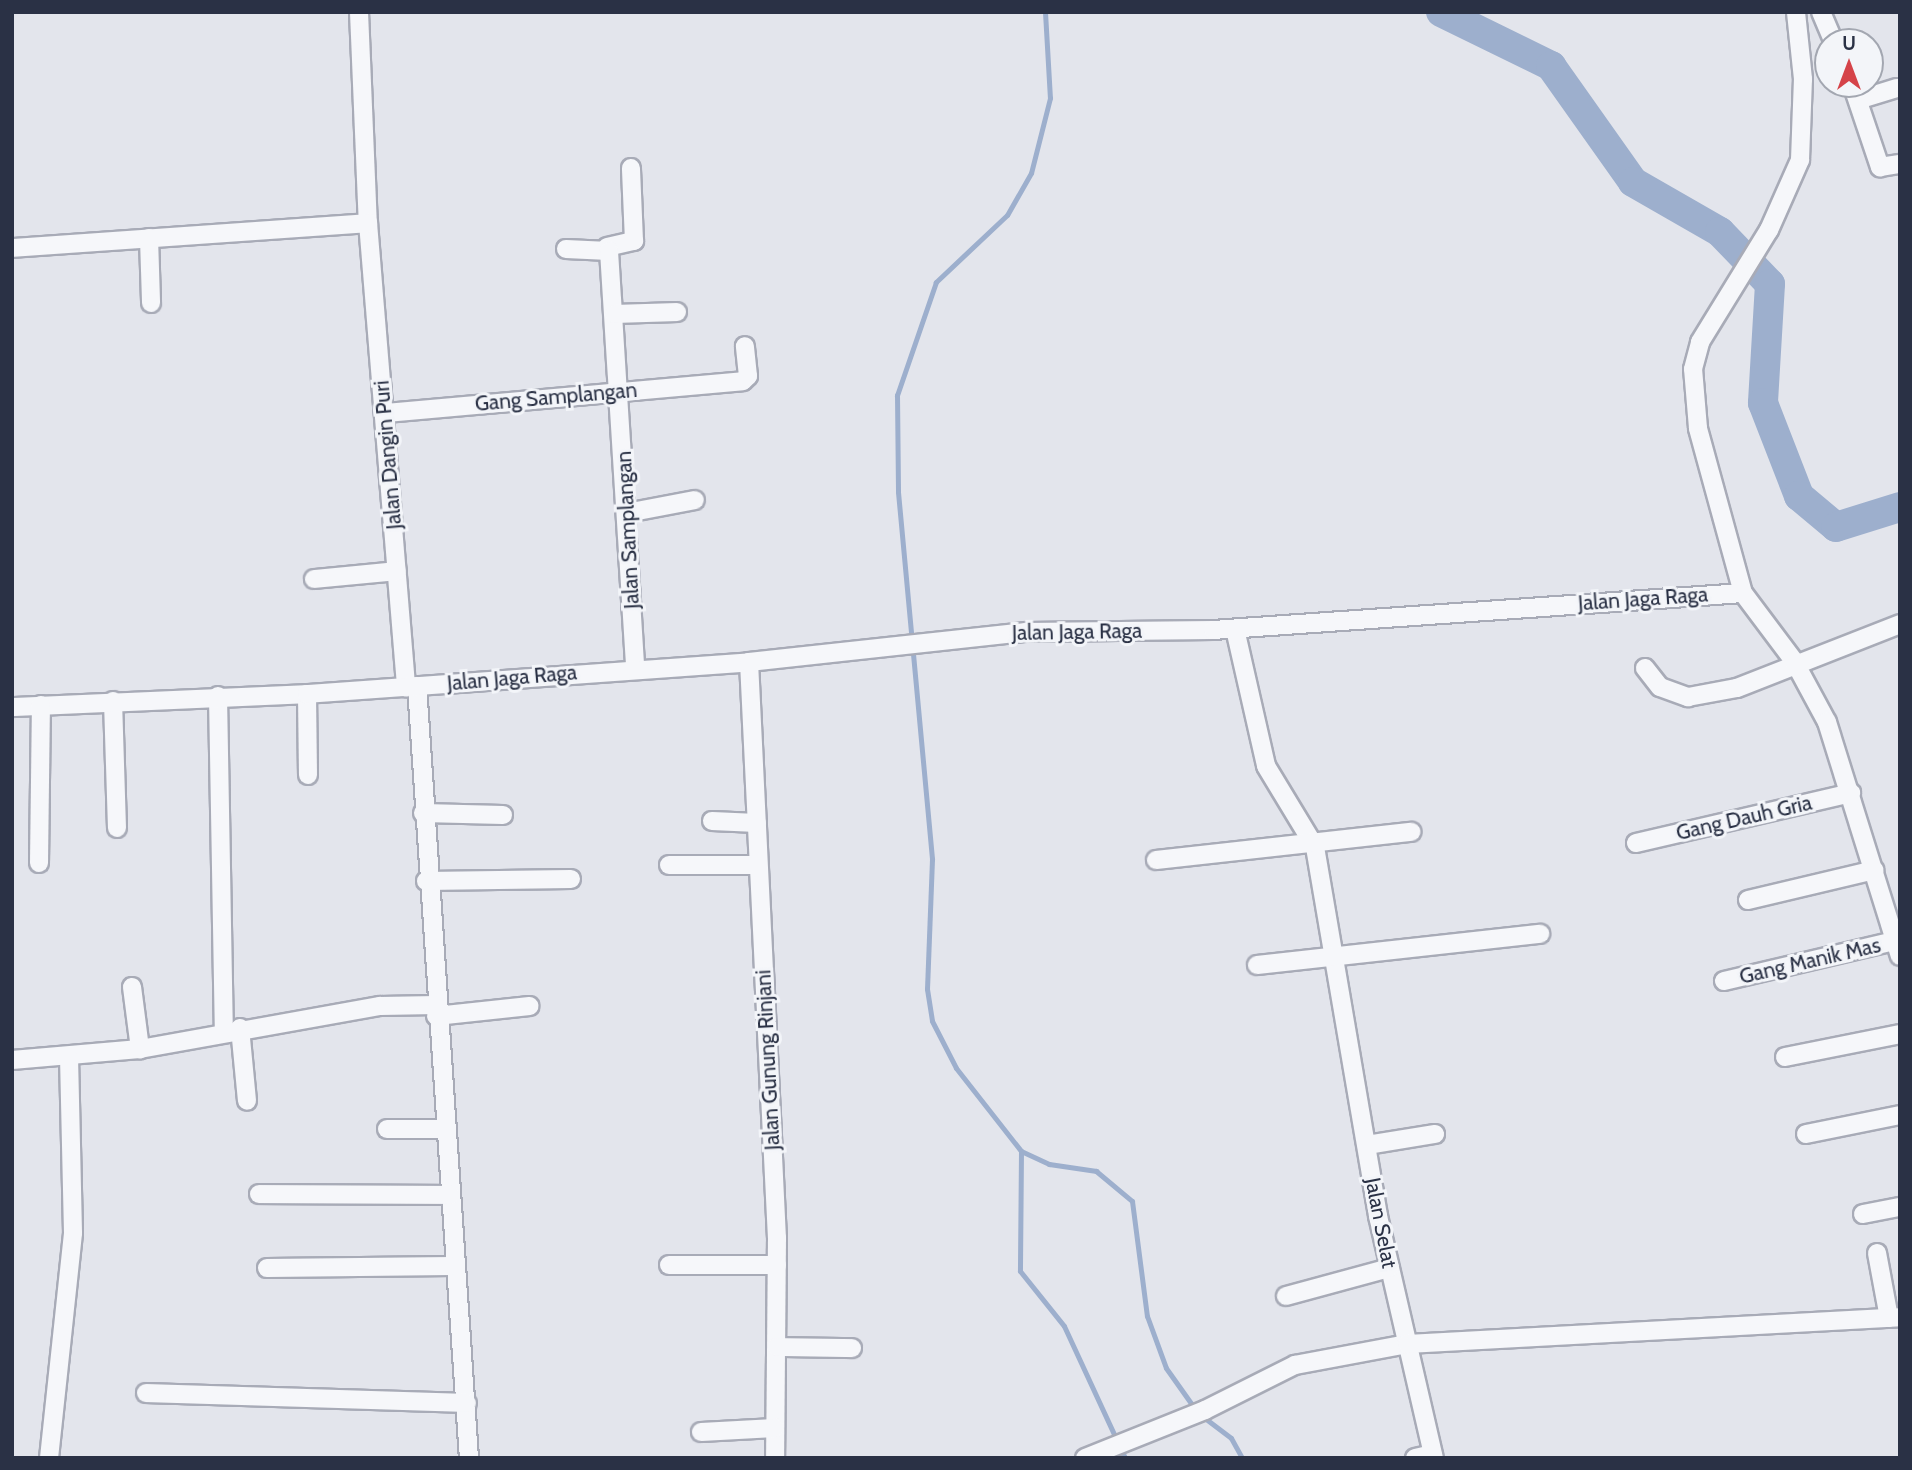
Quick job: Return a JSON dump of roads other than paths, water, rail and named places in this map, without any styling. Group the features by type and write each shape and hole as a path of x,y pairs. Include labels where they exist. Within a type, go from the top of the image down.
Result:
{"street":[{"name":"Jalan Dangin Puri","path":"359,12 368,223 386,413 397,571 412,686 450,1195 452,1266 467,1403 469,1458"},
{"path":"1796,12 1802,148 1769,230 1700,342 1693,369 1699,428 1743,593 1794,661 1827,722 1875,870 1897,949"},
{"path":"1884,90 1897,89"},
{"path":"1857,98 1880,167 1900,164"},
{"path":"566,248 607,247 634,241 631,168"},
{"path":"12,248 368,223"},
{"path":"149,238 150,303"},
{"name":"Jalan Samplangan","path":"607,247 622,390 635,669"},
{"path":"615,314 677,312"},
{"name":"Gang Samplangan","path":"386,413 747,380 745,346"},
{"path":"627,513 695,500"},
{"path":"314,579 397,571"},
{"name":"Jalan Jaga Raga","path":"12,708 218,696 307,694 749,662 1026,632 1236,629 1743,593"},
{"path":"1646,668 1660,687 1688,697 1737,688 1794,661 1900,624"},
{"name":"Jalan Selat","path":"1236,629 1266,766 1315,847 1389,1268 1434,1456"},
{"name":"Jalan Gunung Rinjani","path":"749,662 777,1265 775,1458"},
{"path":"307,694 308,775"},
{"path":"218,696 232,1029 247,1101"},
{"path":"113,701 117,828"},
{"path":"39,863 41,705"},
{"name":"Gang Dauh Gria","path":"1636,843 1851,793"},
{"path":"422,813 503,815"},
{"path":"712,821 757,823"},
{"path":"1156,860 1315,847 1411,832"},
{"path":"668,865 757,865"},
{"path":"1748,900 1875,870"},
{"path":"426,881 571,879"},
{"path":"1257,965 1540,934"},
{"name":"Gang Manik Mas","path":"1724,981 1897,949"},
{"path":"132,987 140,1049"},
{"path":"12,1060 69,1058 140,1049 232,1029 380,1006 436,1011 529,1006"},
{"path":"1785,1057 1900,1034"},
{"path":"49,1458 73,1233 69,1058"},
{"path":"1806,1134 1900,1115"},
{"path":"387,1129 445,1129"},
{"path":"1367,1145 1435,1134"},
{"path":"259,1194 450,1195"},
{"path":"1863,1214 1900,1207"},
{"path":"1090,1456 1134,1435 1205,1410 1294,1365 1407,1344 1894,1318 1877,1253"},
{"path":"669,1265 777,1265"},
{"path":"267,1268 452,1266"},
{"path":"1286,1296 1389,1268"},
{"path":"777,1347 852,1348"},
{"path":"146,1393 467,1403"},
{"path":"701,1432 775,1429"},
{"path":"1415,1458 1434,1456"}],"waterway":[{"path":"1045,12 1050,98 1031,173 1007,215 936,282 897,395 898,492 932,859 927,989 932,1021 956,1068 1021,1151 1049,1164 1096,1171 1132,1201 1147,1316 1166,1368 1195,1409"},
{"path":"1441,12 1551,66 1633,182 1720,232 1770,284 1763,403 1799,496 1836,527 1900,507"},
{"path":"1021,1151 1020,1271 1064,1326 1125,1458"},
{"path":"1202,1416 1231,1438 1242,1458"}]}
